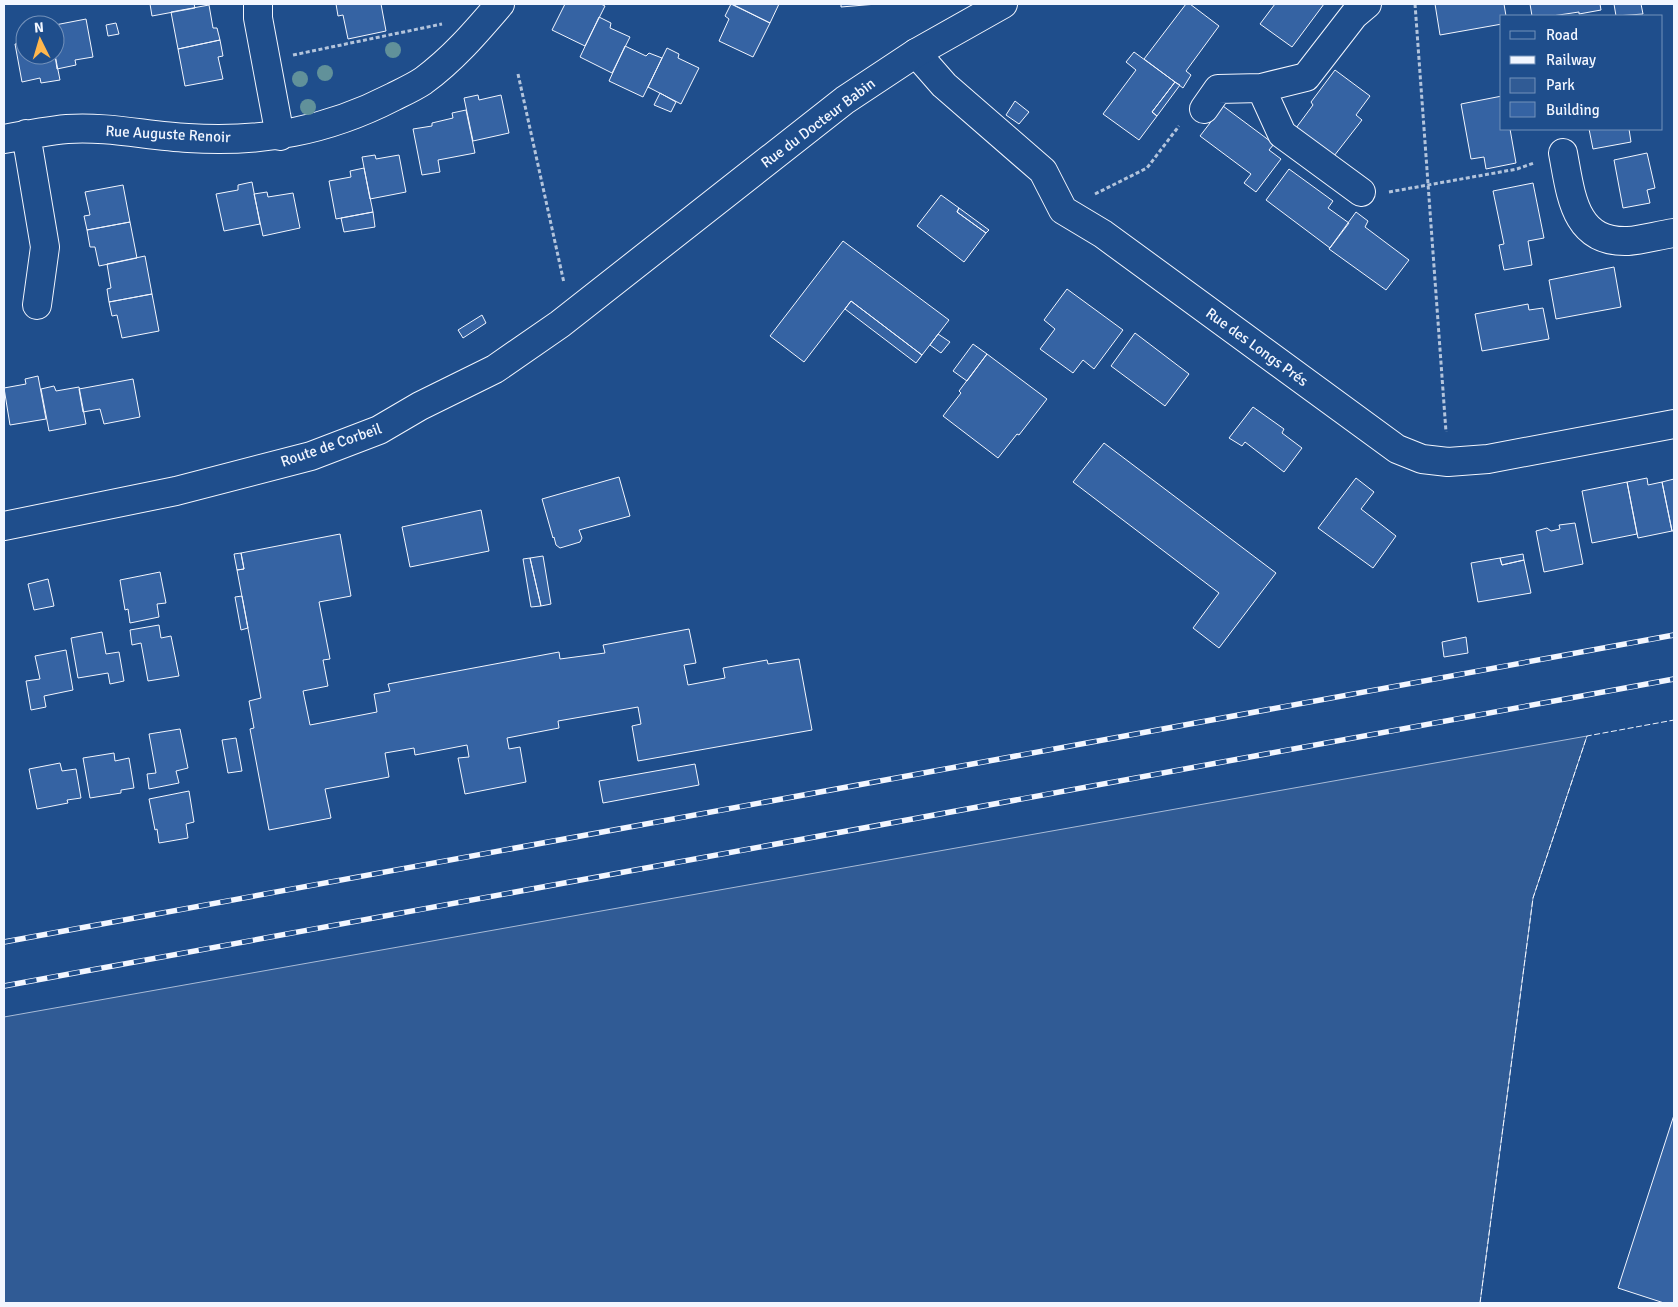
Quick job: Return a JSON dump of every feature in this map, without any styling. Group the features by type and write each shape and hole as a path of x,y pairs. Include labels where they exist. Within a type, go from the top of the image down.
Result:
{"street":[{"path":"258,4 258,18 280,136"},
{"name":"Rue du Docteur Babin","path":"644,259 845,100 916,53 1003,4"},
{"path":"1204,109 1218,89 1261,88 1306,78 1354,16 1366,4"},
{"name":"Rue Auguste Renoir","path":"15,137 69,129 110,130 189,138 239,138 280,136 334,123 381,103 421,82 455,54 492,13"},
{"path":"916,53 944,85 1043,171 1063,210"},
{"path":"1261,88 1282,134 1361,192"},
{"path":"15,137 45,247 37,305"},
{"path":"1563,153 1571,198 1580,218 1592,232 1609,240 1629,241 1674,232"},
{"name":"Rue des Longs Prés","path":"1063,210 1103,234 1397,449 1422,459 1448,462 1488,459 1674,424"},
{"name":"Route de Corbeil","path":"4,526 176,491 311,456 379,430 420,406 494,369 571,316 644,259"}],"path":[{"path":"1415,4 1448,462"},
{"path":"266,61 492,13"},
{"path":"518,74 571,316"},
{"path":"1063,210 1147,168 1188,115 1204,109"},
{"path":"1361,192 1382,193 1517,169 1563,153"}],"green space":[{"path":"1587,736 1533,898 1480,1303 4,1303 4,1017"}],"building":[{"path":"150,4 194,4 195,8 152,16"},
{"path":"336,4 381,4 386,31 348,39 343,15 338,16"},
{"path":"565,4 601,4 605,6 585,46 552,30"},
{"path":"731,4 770,23 753,57 719,41 729,19 725,16"},
{"path":"732,4 779,4 770,23"},
{"path":"841,4 877,4 841,7"},
{"path":"1186,4 1190,4 1219,26 1186,71 1191,75 1183,88 1144,59"},
{"path":"1275,4 1324,4 1292,47 1260,24"},
{"path":"1435,4 1504,4 1506,15 1500,15 1500,24 1440,35"},
{"path":"1530,4 1600,4 1601,10 1579,14 1579,12 1559,15 1532,15"},
{"path":"1614,4 1641,4 1643,14 1616,15"},
{"path":"209,5 213,28 217,28 220,40 178,49 171,12"},
{"path":"599,17 611,23 610,28 630,37 612,73 580,57"},
{"path":"86,19 93,57 75,60 76,65 57,69 56,65 65,65 65,23"},
{"path":"116,23 119,34 108,36 106,25"},
{"path":"220,40 223,56 218,57 223,79 185,86 178,49"},
{"path":"625,46 646,56 649,53 662,58 643,97 609,81"},
{"path":"667,48 679,54 678,58 699,68 681,104 648,87"},
{"path":"1134,52 1175,82 1152,112 1157,116 1139,140 1103,114 1136,70 1126,62"},
{"path":"19,65 57,65 60,80 41,83 40,78 22,82"},
{"path":"1335,70 1370,96 1356,115 1362,120 1334,156 1296,128 1313,105 1311,102"},
{"path":"1175,82 1180,85 1157,116 1152,112"},
{"path":"660,93 676,102 671,112 654,105"},
{"path":"478,95 479,100 501,95 509,133 473,141 464,98"},
{"path":"1500,96 1500,130 1510,130 1516,163 1486,169 1484,157 1471,159 1461,104"},
{"path":"1015,101 1029,112 1019,124 1006,115"},
{"path":"1223,106 1274,144 1269,150 1281,159 1256,192 1244,183 1251,174 1200,136"},
{"path":"466,110 475,153 438,160 440,172 422,175 413,129 432,126 432,123 453,118 452,113"},
{"path":"1589,130 1629,130 1631,142 1593,149"},
{"path":"1647,153 1655,188 1647,190 1650,203 1623,208 1614,160"},
{"path":"375,155 376,159 399,155 406,192 370,199 362,157"},
{"path":"364,168 373,212 336,219 329,181 351,177 350,171"},
{"path":"1289,169 1333,201 1328,208 1349,223 1330,248 1266,200"},
{"path":"252,182 260,224 224,231 216,194 238,190 238,185"},
{"path":"1533,183 1544,238 1528,241 1532,265 1504,270 1499,245 1504,244 1493,191"},
{"path":"123,185 130,222 87,230 84,216 90,215 85,192"},
{"path":"267,192 268,197 293,193 300,228 263,236 254,194"},
{"path":"941,195 959,208 957,212 986,233 964,262 917,226"},
{"path":"959,208 989,230 986,233 957,212"},
{"path":"373,212 375,227 344,232 341,218"},
{"path":"1356,212 1368,221 1365,227 1409,260 1386,290 1329,249"},
{"path":"130,222 137,258 99,266 95,247 90,247 87,230"},
{"path":"843,241 949,320 922,355 851,301 804,362 770,336"},
{"path":"145,256 152,294 109,302 107,289 111,288 107,264"},
{"path":"1614,267 1621,307 1556,319 1549,280"},
{"path":"1067,289 1123,330 1094,369 1083,360 1073,373 1040,349 1055,329 1044,320"},
{"path":"152,294 159,331 122,338 117,315 112,316 109,302"},
{"path":"851,301 922,355 916,363 845,309"},
{"path":"1528,304 1529,310 1543,308 1549,339 1482,351 1475,314"},
{"path":"482,315 486,323 463,338 458,330"},
{"path":"1135,333 1189,374 1165,406 1111,366"},
{"path":"938,334 950,342 941,353 930,345"},
{"path":"973,344 987,354 967,381 953,371"},
{"path":"987,354 1047,399 998,458 943,416"},
{"path":"38,376 46,419 10,425 4,388 26,384 25,379"},
{"path":"133,379 140,417 104,424 100,409 83,412 79,389"},
{"path":"54,386 56,391 79,387 86,424 49,431 41,389"},
{"path":"1253,407 1284,429 1282,433 1302,448 1284,472 1245,442 1242,446 1229,438"},
{"path":"1104,443 1276,573 1219,648 1193,628 1219,593 1073,482"},
{"path":"619,477 630,516 579,530 582,538 580,542 560,548 556,545 542,499"},
{"path":"1356,478 1374,492 1361,509 1396,536 1373,568 1318,528"},
{"path":"1647,478 1648,485 1662,482 1672,531 1638,538 1627,482"},
{"path":"1674,479 1674,531 1672,531 1662,482"},
{"path":"1627,482 1637,534 1592,543 1582,491"},
{"path":"481,510 489,551 410,567 402,527"},
{"path":"1575,523 1583,564 1544,572 1536,531 1547,528 1551,531 1560,529 1559,525"},
{"path":"340,534 351,596 319,602 330,659 323,660 328,686 303,691 310,725 377,712 374,694 390,691 388,684 559,652 560,659 605,653 603,645 689,629 696,663 684,665 688,685 725,678 723,668 767,660 768,664 799,659 812,730 638,761 632,726 641,724 638,707 558,721 559,728 507,738 509,749 520,747 526,782 465,794 458,758 469,757 467,745 415,755 414,748 385,753 389,777 325,789 331,818 269,830 250,729 254,728 249,701 261,698 237,570 244,569 241,553"},
{"path":"241,553 244,569 237,570 234,554"},
{"path":"1523,554 1524,560 1502,565 1500,558"},
{"path":"543,556 551,604 541,606 530,558"},
{"path":"530,558 541,606 531,607 523,559"},
{"path":"1500,558 1502,565 1524,560 1531,593 1478,602 1471,563"},
{"path":"160,572 166,603 157,604 159,617 130,623 128,609 125,610 120,580"},
{"path":"48,579 54,606 34,610 28,584"},
{"path":"242,596 248,628 241,630 235,597"},
{"path":"159,625 161,638 171,636 179,676 148,681 141,643 132,645 130,630"},
{"path":"102,632 106,654 119,652 124,681 110,684 108,673 78,678 71,638"},
{"path":"1466,637 1468,653 1444,657 1442,642"},
{"path":"66,650 73,690 44,696 46,707 31,710 26,681 40,679 35,656"},
{"path":"180,729 188,768 176,771 179,783 149,789 147,774 156,773 149,734"},
{"path":"236,738 242,771 228,773 222,740"},
{"path":"114,753 115,761 129,758 134,788 121,790 121,793 90,798 83,758"},
{"path":"60,763 62,771 76,769 81,798 67,800 68,803 37,809 29,769"},
{"path":"695,764 699,785 603,803 599,781"},
{"path":"189,791 194,822 186,824 188,838 159,843 149,799"},
{"path":"1674,1115 1674,1303 1664,1303 1618,1288"}],"railway":[{"path":"4,942 1674,635"},
{"path":"4,986 1674,679"}],"fence":[{"path":"1480,1303 1533,898 1587,736 1674,720"}]}
